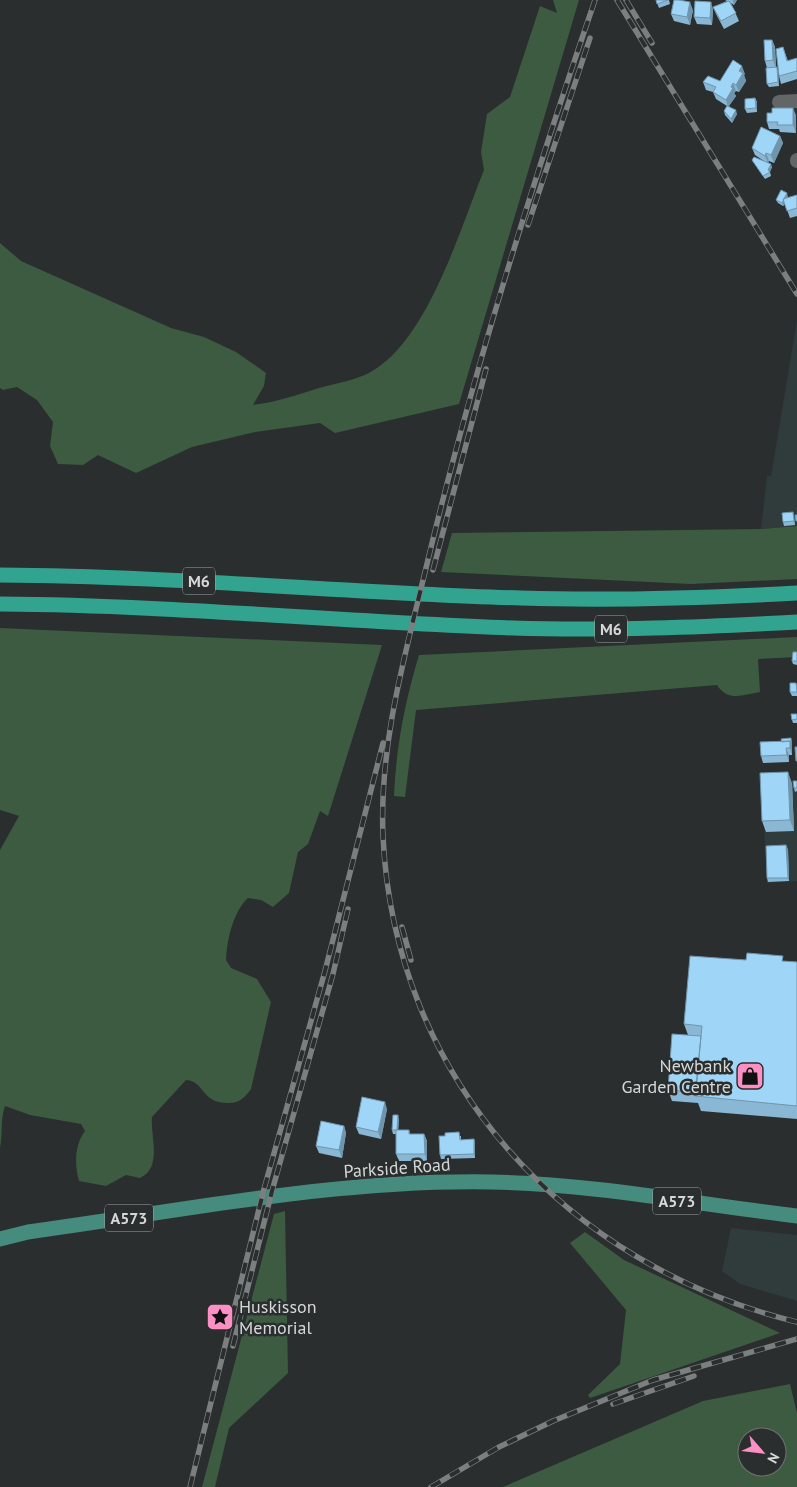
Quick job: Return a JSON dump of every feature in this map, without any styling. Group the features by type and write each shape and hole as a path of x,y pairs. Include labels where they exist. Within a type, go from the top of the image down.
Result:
{"highway":[{"name":"M6","path":"0,575 100,576 432,595 593,600 797,593"},
{"name":"M6","path":"0,604 167,608 425,624 626,629 797,622"}],"main road":[{"name":"Parkside Road","path":"0,1238 28,1232 276,1197 403,1183 530,1183 558,1185 797,1216"}],"street":[{"path":"779,102 797,101"}],"shaded area":[{"path":"797,320 797,526 761,529 767,476 771,476"},
{"path":"797,783 797,881 767,883 762,784"},
{"path":"731,1228 797,1235 797,1301 740,1284 722,1271"}],"green space":[{"path":"553,0 579,0 459,404 335,433 320,423 255,432 192,447 136,473 98,455 83,465 58,464 50,446 53,422 37,400 17,387 3,390 0,388 0,243 21,261 171,328 204,337 236,352 266,373 264,386 253,405 287,398 368,373 394,354 411,333 441,279 484,170 481,152 487,114 510,97 540,6 557,13"},
{"path":"797,526 797,579 691,584 441,572 452,533 761,529"},
{"path":"0,628 382,645 328,816 320,811 308,844 298,852 289,893 273,907 261,900 248,898 238,911 232,927 226,960 231,968 257,979 271,1002 251,1089 239,1101 233,1103 220,1102 213,1100 197,1084 186,1080 152,1117 154,1150 151,1167 147,1173 140,1178 126,1175 106,1186 79,1181 76,1155 79,1142 85,1131 81,1124 30,1115 5,1106 0,1148 0,850 19,816 0,810"},
{"path":"797,637 797,657 758,659 760,692 747,695 736,696 726,694 717,685 416,710 405,797 394,796 402,724 419,655"},
{"path":"285,1211 288,1373 229,1428 215,1487 202,1487 274,1214"},
{"path":"585,1232 624,1260 780,1333 590,1398 588,1395 620,1364 626,1310 570,1243"},
{"path":"790,1384 797,1413 797,1487 503,1487 703,1401"}],"building":[{"path":"656,0 668,0 657,4"},
{"path":"674,0 690,2 687,17 671,14"},
{"path":"695,1 711,2 710,18 694,17"},
{"path":"729,1 736,13 721,21 713,7"},
{"path":"764,40 772,40 773,60 765,61"},
{"path":"783,47 787,61 797,58 797,71 779,76 776,49"},
{"path":"733,60 742,66 739,71 743,73 736,85 733,83 731,87 733,88 726,100 713,92 716,87 703,82 708,76 720,81"},
{"path":"777,67 778,82 767,84 766,68"},
{"path":"755,98 756,108 745,109 745,99"},
{"path":"727,106 736,110 731,119 724,111"},
{"path":"772,108 793,108 793,125 777,125 778,122 767,122 767,113 772,113"},
{"path":"761,127 780,136 771,155 766,153 765,156 752,148"},
{"path":"754,157 771,164 768,170 770,172 763,176 752,160"},
{"path":"781,190 787,193 782,203 776,200"},
{"path":"797,195 797,208 787,211 783,199"},
{"path":"793,512 794,521 783,522 782,513"},
{"path":"793,652 797,652 797,661 792,661"},
{"path":"790,683 796,683 797,692 790,692"},
{"path":"791,714 797,714 797,719 792,720"},
{"path":"791,738 791,745 790,741 782,742 781,739"},
{"path":"790,741 790,748 786,748 787,755 761,756 760,742"},
{"path":"795,747 797,747 797,761 796,761"},
{"path":"788,772 790,820 762,821 760,773"},
{"path":"793,781 797,781 797,788 794,788"},
{"path":"786,845 788,878 767,878 766,846"},
{"name":"Newbank Garden Centre","path":"747,953 783,956 782,961 797,962 797,1106 695,1096 702,1026 684,1024 690,956 746,960"},
{"path":"672,1034 701,1036 696,1092 668,1090"},
{"path":"362,1097 385,1102 378,1132 356,1127"},
{"path":"393,1115 398,1115 397,1130 392,1130"},
{"path":"321,1121 344,1126 339,1150 316,1146"},
{"path":"396,1130 409,1130 409,1134 424,1134 425,1154 396,1154"},
{"path":"459,1132 460,1140 474,1139 474,1154 440,1155 439,1136 445,1136 445,1133"}],"railway":[{"path":"595,0 548,140 483,353 444,496 402,667 389,734 383,802 383,836 394,924 420,1006 458,1081 508,1149 567,1207 636,1256 713,1295 797,1322"},
{"path":"617,0 797,294"},
{"path":"626,0 652,43"},
{"path":"528,225 590,38"},
{"path":"433,570 486,369"},
{"path":"190,1487 264,1189 325,971 383,743"},
{"path":"233,1346 272,1191 333,974 348,909"},
{"path":"402,927 411,960"},
{"path":"431,1487 499,1447 553,1421 653,1380 797,1339"},
{"path":"613,1404 694,1376"}],"place":[{"name":"Newbank Garden Centre","path":"750,1076"},
{"name":"Huskisson Memorial","path":"220,1317"}]}
